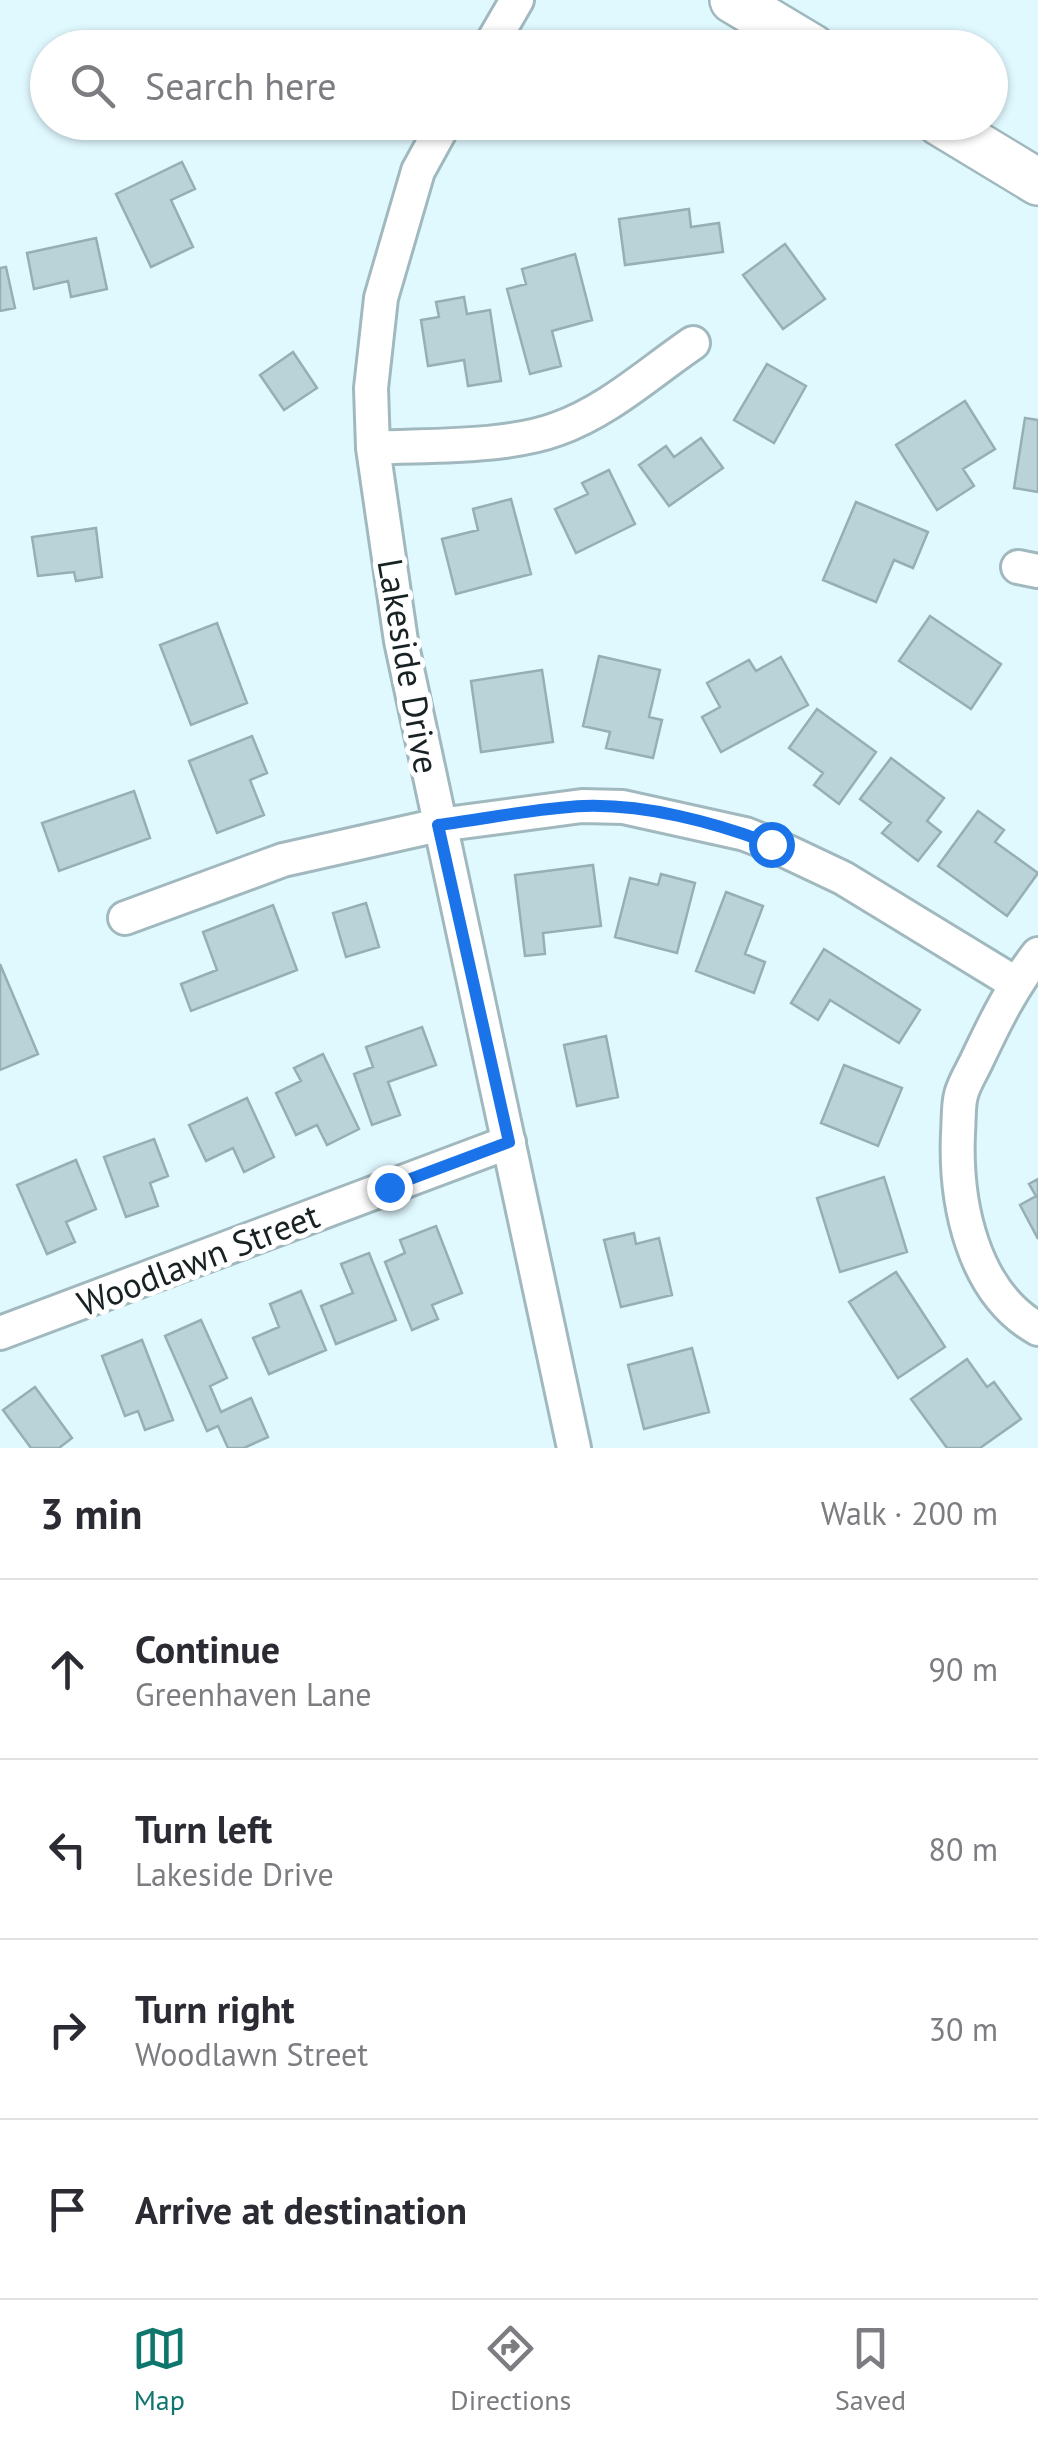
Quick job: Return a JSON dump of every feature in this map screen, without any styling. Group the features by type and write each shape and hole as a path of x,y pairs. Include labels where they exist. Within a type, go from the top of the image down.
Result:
{"main road":[{"path":"734,0 783,30"},
{"path":"969,140 1038,182"}],"street":[{"path":"500,30 517,0"},
{"name":"Lakeside Drive","path":"435,140 418,171 380,298 371,388 373,448 402,641 438,825 574,1448"},
{"path":"373,448 520,439 556,430 597,410 694,343"},
{"path":"125,918 283,860 438,825 582,806 623,807 745,834 842,878 1015,983"},
{"path":"1038,954 1015,983 961,1095 959,1190 980,1263 1013,1310 1038,1329"},
{"name":"Woodlawn Street","path":"0,1332 509,1142"}],"building":[{"path":"182,162 195,189 171,200 193,247 151,267 116,194"},
{"path":"689,209 691,227 719,223 723,252 625,265 619,219"},
{"path":"96,238 107,289 71,297 68,281 34,289 27,253"},
{"path":"785,244 825,299 783,329 743,275"},
{"path":"575,254 592,320 552,331 561,366 530,374 507,289 526,284 522,269"},
{"path":"6,267 15,308 0,311 0,268"},
{"path":"464,297 467,314 490,310 501,381 468,386 464,360 428,366 421,320 439,317 436,302"},
{"path":"293,352 317,388 284,410 260,375"},
{"path":"767,364 806,386 774,443 734,420"},
{"path":"965,401 995,449 963,469 974,486 937,510 896,445"},
{"path":"1025,418 1038,420 1038,492 1014,488"},
{"path":"701,438 723,468 669,506 639,465 666,446 674,457"},
{"path":"609,470 635,524 576,553 555,509 588,494 582,483"},
{"path":"511,499 531,574 456,594 442,539 478,530 473,509"},
{"path":"856,502 928,532 913,568 894,560 876,602 823,580"},
{"path":"96,528 102,577 76,581 74,572 38,576 32,537"},
{"path":"930,616 1001,664 971,709 899,661"},
{"path":"217,623 247,703 191,725 160,645"},
{"path":"599,656 660,670 649,717 662,720 653,758 606,748 610,732 583,726"},
{"path":"781,657 808,705 721,752 702,717 720,707 707,683 749,660 756,671"},
{"path":"542,670 553,742 481,752 471,681"},
{"path":"817,709 876,752 839,804 814,785 823,773 789,748"},
{"path":"252,736 267,773 250,780 264,815 217,833 189,761"},
{"path":"891,758 944,798 927,821 941,832 918,861 882,833 891,823 860,799"},
{"path":"134,791 150,838 59,871 42,823"},
{"path":"978,811 1004,830 995,842 1038,873 1007,916 938,866"},
{"path":"593,865 601,926 543,933 545,954 525,956 515,875"},
{"path":"661,874 695,883 677,953 615,937 630,878 658,885"},
{"path":"726,892 763,906 745,954 765,962 754,993 696,971"},
{"path":"366,903 379,947 346,957 333,913"},
{"path":"273,905 297,970 191,1011 181,984 217,970 203,932"},
{"path":"824,949 920,1010 899,1043 830,1000 818,1020 791,1003"},
{"path":"0,964 38,1054 0,1070"},
{"path":"422,1027 436,1065 388,1082 400,1115 372,1125 354,1074 373,1067 366,1047"},
{"path":"606,1036 618,1097 577,1106 564,1045"},
{"path":"323,1054 359,1129 327,1145 317,1125 296,1135 276,1093 301,1081 294,1068"},
{"path":"844,1065 902,1088 878,1146 821,1123"},
{"path":"247,1098 274,1157 244,1172 233,1148 206,1161 189,1125"},
{"path":"154,1139 168,1176 150,1183 158,1206 126,1217 104,1157"},
{"path":"76,1160 96,1209 66,1222 75,1242 47,1254 17,1185"},
{"path":"884,1177 907,1252 840,1272 817,1198"},
{"path":"1038,1179 1038,1239 1020,1205 1036,1196 1029,1184"},
{"path":"436,1226 462,1293 432,1305 438,1319 412,1330 385,1262 405,1253 400,1240"},
{"path":"634,1233 636,1244 659,1238 672,1295 621,1307 604,1240"},
{"path":"369,1253 396,1320 336,1344 321,1306 353,1293 341,1264"},
{"path":"896,1272 945,1347 898,1378 849,1302"},
{"path":"301,1291 326,1350 269,1374 253,1338 279,1327 270,1304"},
{"path":"201,1320 227,1378 210,1386 221,1412 251,1398 268,1437 244,1448 228,1448 218,1426 207,1431 165,1336"},
{"path":"142,1340 173,1420 145,1430 138,1411 125,1416 102,1356"},
{"path":"692,1348 709,1412 644,1429 628,1365"},
{"path":"967,1359 987,1387 994,1382 1021,1419 980,1448 947,1448 911,1399"},
{"path":"35,1387 72,1438 59,1448 31,1448 3,1410"}],"route":[{"path":"389,1187 509,1142 438,825 582,806 623,807 745,834 771,844"}]}
